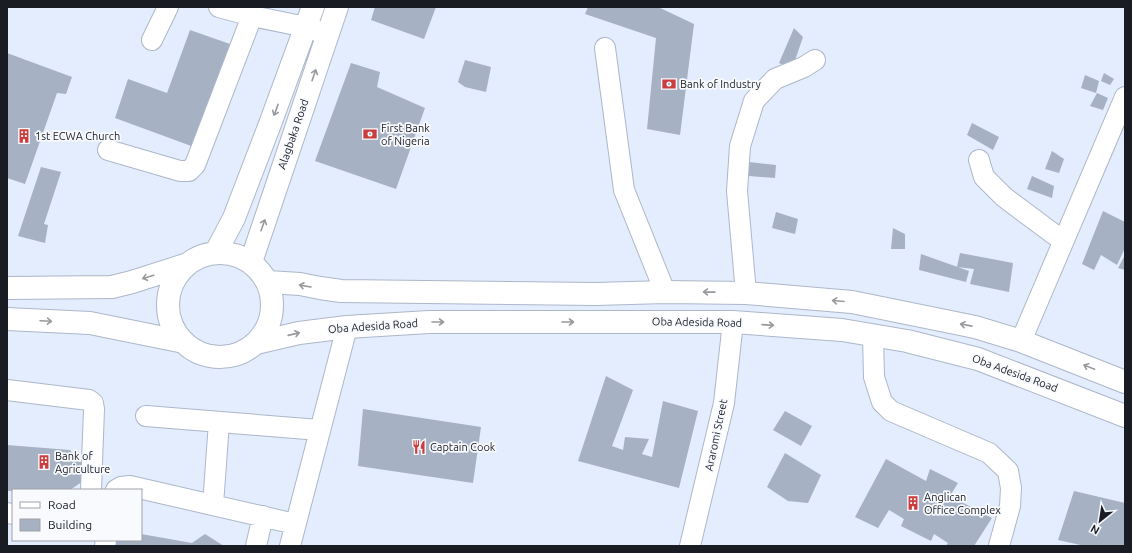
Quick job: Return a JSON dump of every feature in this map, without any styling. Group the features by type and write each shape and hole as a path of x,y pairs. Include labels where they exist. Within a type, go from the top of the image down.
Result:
{"main road":[{"name":"Alagbaka Road","path":"251,262 337,7"},
{"path":"216,252 234,218 309,17"},
{"path":"7,288 112,287 185,265 200,256 216,252 234,254 251,262 268,282 273,304 269,325 256,343 243,352 228,357 212,356 197,352 184,342 171,324 167,303 172,282 185,265"},
{"path":"268,282 300,284 342,291 596,294 665,292 746,293 852,302 975,327 1021,341 1125,382"},
{"path":"7,320 90,323 184,342"},
{"name":"Oba Adesida Road","path":"256,343 299,333 347,327 437,322 733,322 842,330 906,341 978,359 1125,416"}],"street":[{"path":"152,40 168,7"},
{"path":"219,7 252,16 309,17 328,34"},
{"path":"108,150 180,171 188,171 195,165 252,16"},
{"path":"605,48 624,190 665,292"},
{"path":"746,293 737,191 740,146 754,101 776,79 804,67 815,60"},
{"path":"1021,341 1125,97"},
{"path":"979,160 984,177 1004,197 1063,241"},
{"name":"Araromi Street","path":"690,546 724,403 733,322"},
{"path":"290,546 347,327"},
{"path":"873,336 874,377 882,402 891,411 989,453 1008,471 1011,488 1010,506 999,546"},
{"path":"7,390 88,400 93,403 91,489"},
{"path":"146,416 319,430"},
{"path":"213,505 219,422"},
{"path":"118,489 130,486 295,524"},
{"path":"256,546 263,516"}],"building":[{"path":"375,7 436,7 424,39 371,20"},
{"name":"Bank of Industry","path":"588,7 658,7 694,24 680,135 647,129 656,38 585,14"},
{"path":"794,28 803,37 792,69 779,63"},
{"path":"190,30 230,44 194,147 115,118 128,79 167,93"},
{"name":"1st ECWA Church","path":"7,53 72,77 66,94 57,93 25,184 7,178"},
{"path":"465,60 491,67 486,92 465,87 458,82"},
{"name":"First Bank of Nigeria","path":"351,63 380,72 377,87 425,108 396,189 315,161"},
{"path":"1104,73 1114,79 1110,85 1101,81"},
{"path":"1085,75 1099,81 1096,93 1081,88"},
{"path":"1097,93 1108,98 1103,110 1090,106"},
{"path":"972,123 999,137 993,150 967,135"},
{"path":"1052,151 1064,159 1059,173 1045,169"},
{"path":"749,162 776,165 775,178 749,176"},
{"path":"41,167 61,172 44,224 48,225 45,243 18,236"},
{"path":"1032,176 1054,186 1052,198 1027,189"},
{"path":"1103,211 1125,222 1125,248 1117,265 1101,255 1094,270 1082,264"},
{"path":"776,212 798,219 795,234 772,228"},
{"path":"893,228 905,234 905,249 891,249"},
{"path":"960,253 1013,263 1009,292 970,284 974,269 957,267"},
{"path":"921,254 969,271 966,282 919,270"},
{"path":"1125,255 1125,270 1118,268"},
{"path":"606,376 633,390 612,446 623,450 625,437 649,439 642,454 652,457 663,401 698,411 679,488 578,461"},
{"name":"Captain Cook","path":"363,409 481,427 473,483 358,466"},
{"path":"785,411 812,426 801,446 773,430"},
{"name":"Bank of Agriculture","path":"7,445 70,450 92,475 71,489 12,489 12,491 7,491"},
{"path":"785,453 821,475 808,503 788,501 767,487"},
{"name":"Anglican Office Complex","path":"886,459 926,481 930,469 958,483 950,496 992,518 974,546 946,546 948,543 934,534 931,541 901,526 904,519 889,510 878,528 855,517"},
{"path":"1074,491 1125,503 1125,546 1085,546 1058,540"},
{"path":"142,534 192,543 205,534 224,546 106,546 106,541 142,541"}],"place":[{"name":"Bank of Industry","path":"669,84"},
{"name":"First Bank of Nigeria","path":"370,134"},
{"name":"1st ECWA Church","path":"24,136"},
{"name":"Captain Cook","path":"419,447"},
{"name":"Bank of Agriculture","path":"44,462"},
{"name":"Anglican Office Complex","path":"913,503"}]}
